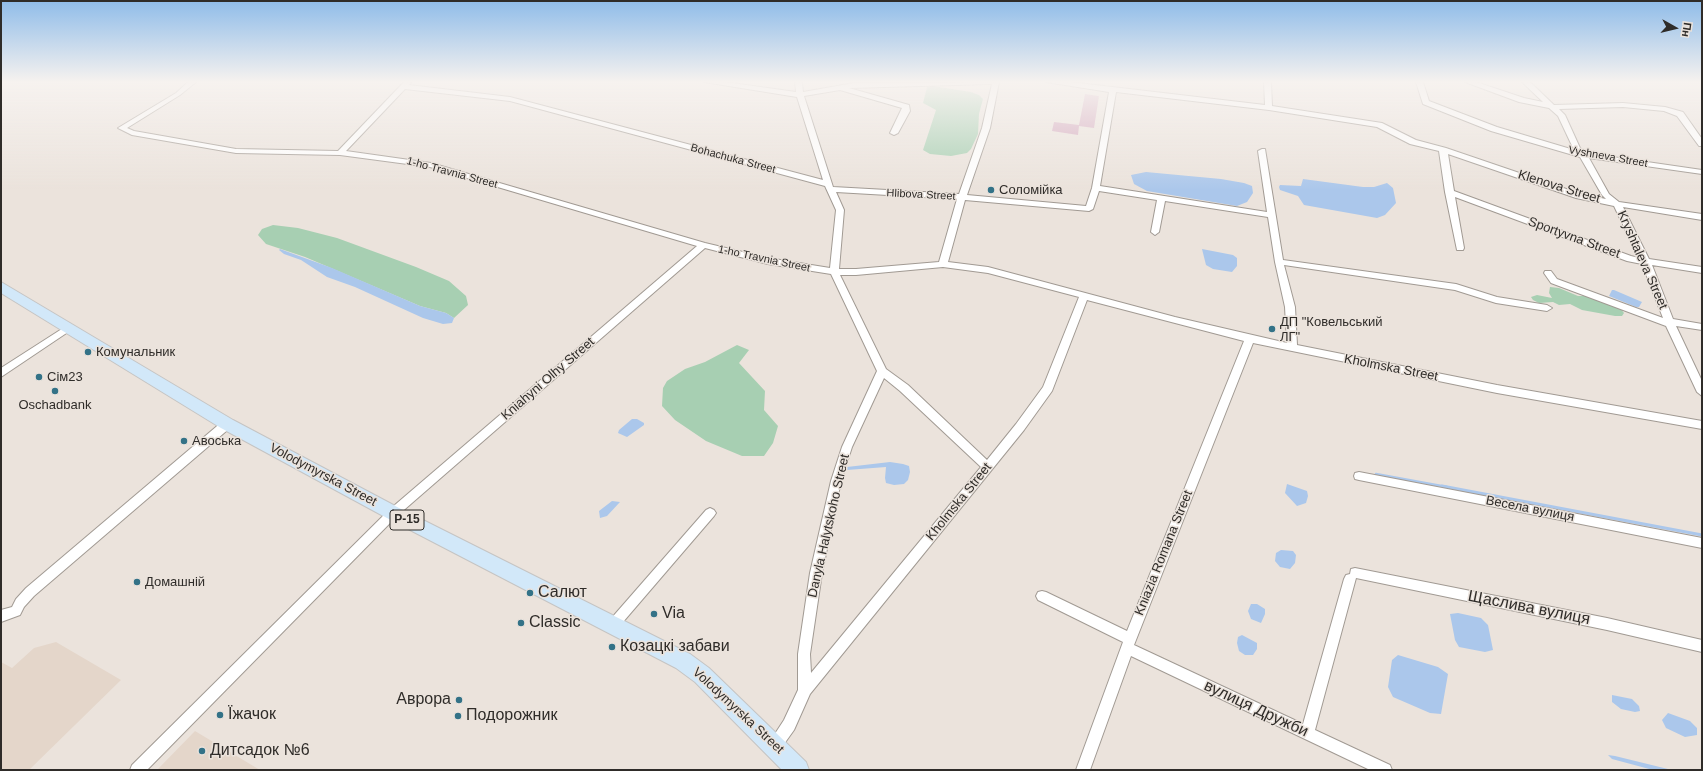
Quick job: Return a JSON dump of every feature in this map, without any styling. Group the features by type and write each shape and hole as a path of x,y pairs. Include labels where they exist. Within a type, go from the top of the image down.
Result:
{"main road":[{"name":"Volodymyrska Street","path":"1,287 227,424 393,513 683,661 702,675 798,770"}],"street":[{"name":"1-ho Travnia Street","path":"137,118 122,128 132,133 236,151 340,153 380,156 431,165 703,245 768,261 834,272"},
{"path":"340,153 374,118"},
{"name":"Bohachuka Street","path":"577,118 830,186"},
{"path":"808,118 830,186 840,210 834,272 882,371 904,388 987,467"},
{"path":"894,133 902,118"},
{"name":"Hlibova Street","path":"830,186 962,197 988,118"},
{"path":"943,264 962,197 1089,209 1096,188 1108,118"},
{"name":"Klenova Street","path":"1334,118 1390,128 1403,138 1579,196 1617,204 1702,217"},
{"name":"Vyshneva Street","path":"1466,118 1494,129 1583,155 1702,172"},
{"name":"Kryshtaleva Street","path":"1562,118 1577,149 1583,155 1606,195 1617,204 1646,262 1670,323 1702,392"},
{"path":"1684,118 1702,144"},
{"path":"1443,150 1449,192 1460,248"},
{"path":"1262,151 1278,262 1290,306 1292,348"},
{"path":"1096,188 1272,215"},
{"name":"Sportyvna Street","path":"1449,192 1614,254 1646,262 1702,270"},
{"path":"1155,232 1161,198"},
{"name":"Kniahyni Olhy Street","path":"137,770 393,513 703,245"},
{"path":"1278,262 1352,271 1456,287 1496,300 1547,308"},
{"name":"Kholmska Street","path":"834,272 856,272 943,264 988,270 1250,339 1498,389 1702,425"},
{"path":"1548,273 1554,281 1670,323 1702,327"},
{"name":"Kholmska Street","path":"805,690 913,560 1020,427 1048,388 1084,296"},
{"path":"1,373 68,328"},
{"name":"Kniazia Romana Street","path":"1083,770 1128,644 1250,339"},
{"name":"Danyla Halytskoho Street","path":"774,746 789,725 805,690 804,654 816,573 836,481 847,447 882,371"},
{"path":"1,616 16,611 20,603 30,592 227,424"},
{"name":"Весела вулиця","path":"1359,476 1702,543"},
{"path":"613,625 710,513"},
{"name":"Щаслива вулиця","path":"1307,733 1352,576 1607,624 1702,646"},
{"name":"вулиця Дружби","path":"1042,596 1128,644 1385,770"}],"shaded area":[{"path":"56,642 121,680 29,770 1,770 1,662 12,668 34,648"},
{"name":"Дитсадок №6","path":"195,731 260,770 157,770"}],"green space":[{"path":"933,118 979,118 978,134 971,149 967,153 951,156 930,154 923,150"},
{"path":"273,225 298,228 337,238 416,267 449,281 466,296 468,305 454,318 446,313 420,306 305,257 266,244 258,235 262,229"},
{"path":"1550,287 1559,288 1578,296 1585,296 1620,308 1624,313 1622,316 1615,316 1582,310 1570,304 1559,305 1553,302 1539,303 1531,297 1537,295 1552,298 1549,293"},
{"path":"737,345 749,350 739,363 765,391 764,410 778,426 773,443 764,456 742,456 706,441 675,420 662,406 663,388 667,381 685,369 705,362"}],"water":[{"path":"1146,172 1221,179 1244,183 1252,186 1253,193 1247,202 1237,206 1147,191 1134,184 1131,175"},
{"path":"1303,179 1363,187 1374,187 1387,183 1393,188 1396,203 1385,215 1377,218 1304,205 1298,196 1280,190 1280,185 1301,186"},
{"path":"280,249 332,268 420,306 446,313 454,318 452,323 443,324 423,318 355,287 327,277 301,260 284,254 279,250"},
{"path":"1202,249 1233,255 1237,258 1237,266 1232,272 1213,269 1206,265"},
{"path":"1612,290 1642,302 1639,307 1636,307 1609,296"},
{"path":"632,419 637,419 644,423 644,425 627,437 618,433 619,430"},
{"path":"890,462 909,466 910,472 908,480 904,484 894,485 886,483 886,467 847,470 847,467"},
{"path":"1287,484 1307,491 1308,496 1306,503 1297,506 1285,493"},
{"path":"612,501 620,502 607,516 600,518 599,511"},
{"path":"1281,550 1293,551 1296,555 1295,563 1290,569 1280,567 1275,561 1276,553"},
{"path":"1251,604 1257,604 1265,609 1265,614 1261,623 1251,619 1248,611"},
{"path":"1458,613 1481,618 1488,625 1493,650 1485,652 1459,647 1455,640 1450,614"},
{"path":"1242,635 1257,643 1257,649 1253,655 1245,655 1239,651 1237,643 1238,637"},
{"path":"1398,655 1438,667 1448,674 1441,714 1430,713 1393,697 1388,687 1392,660"},
{"path":"1612,695 1632,699 1639,706 1640,711 1635,712 1621,709 1612,702"},
{"path":"1668,713 1690,721 1697,728 1697,735 1685,737 1666,728 1662,720"},
{"path":"1608,755 1672,770 1653,770 1612,759"}],"building":[{"path":"1080,118 1096,118 1094,128 1079,126 1078,135 1052,131 1054,122 1079,125"}],"waterway":[{"path":"1376,474 1447,487"},
{"path":"1442,486 1702,535"}],"place":[{"name":"Соломійка","path":"991,190"},
{"name":"ДП \"Ковельський ЛГ\"","path":"1272,329"},
{"name":"Комунальник","path":"88,352"},
{"name":"Сім23","path":"39,377"},
{"name":"Oschadbank","path":"55,391"},
{"name":"Авоська","path":"184,441"},
{"name":"Домашній","path":"137,582"},
{"name":"Салют","path":"530,593"},
{"name":"Via","path":"654,614"},
{"name":"Classic","path":"521,623"},
{"name":"Козацкі забави","path":"612,647"},
{"name":"Аврора","path":"459,700"},
{"name":"Їжачок","path":"220,715"},
{"name":"Подорожник","path":"458,716"},
{"name":"Дитсадок №6","path":"202,751"}]}
